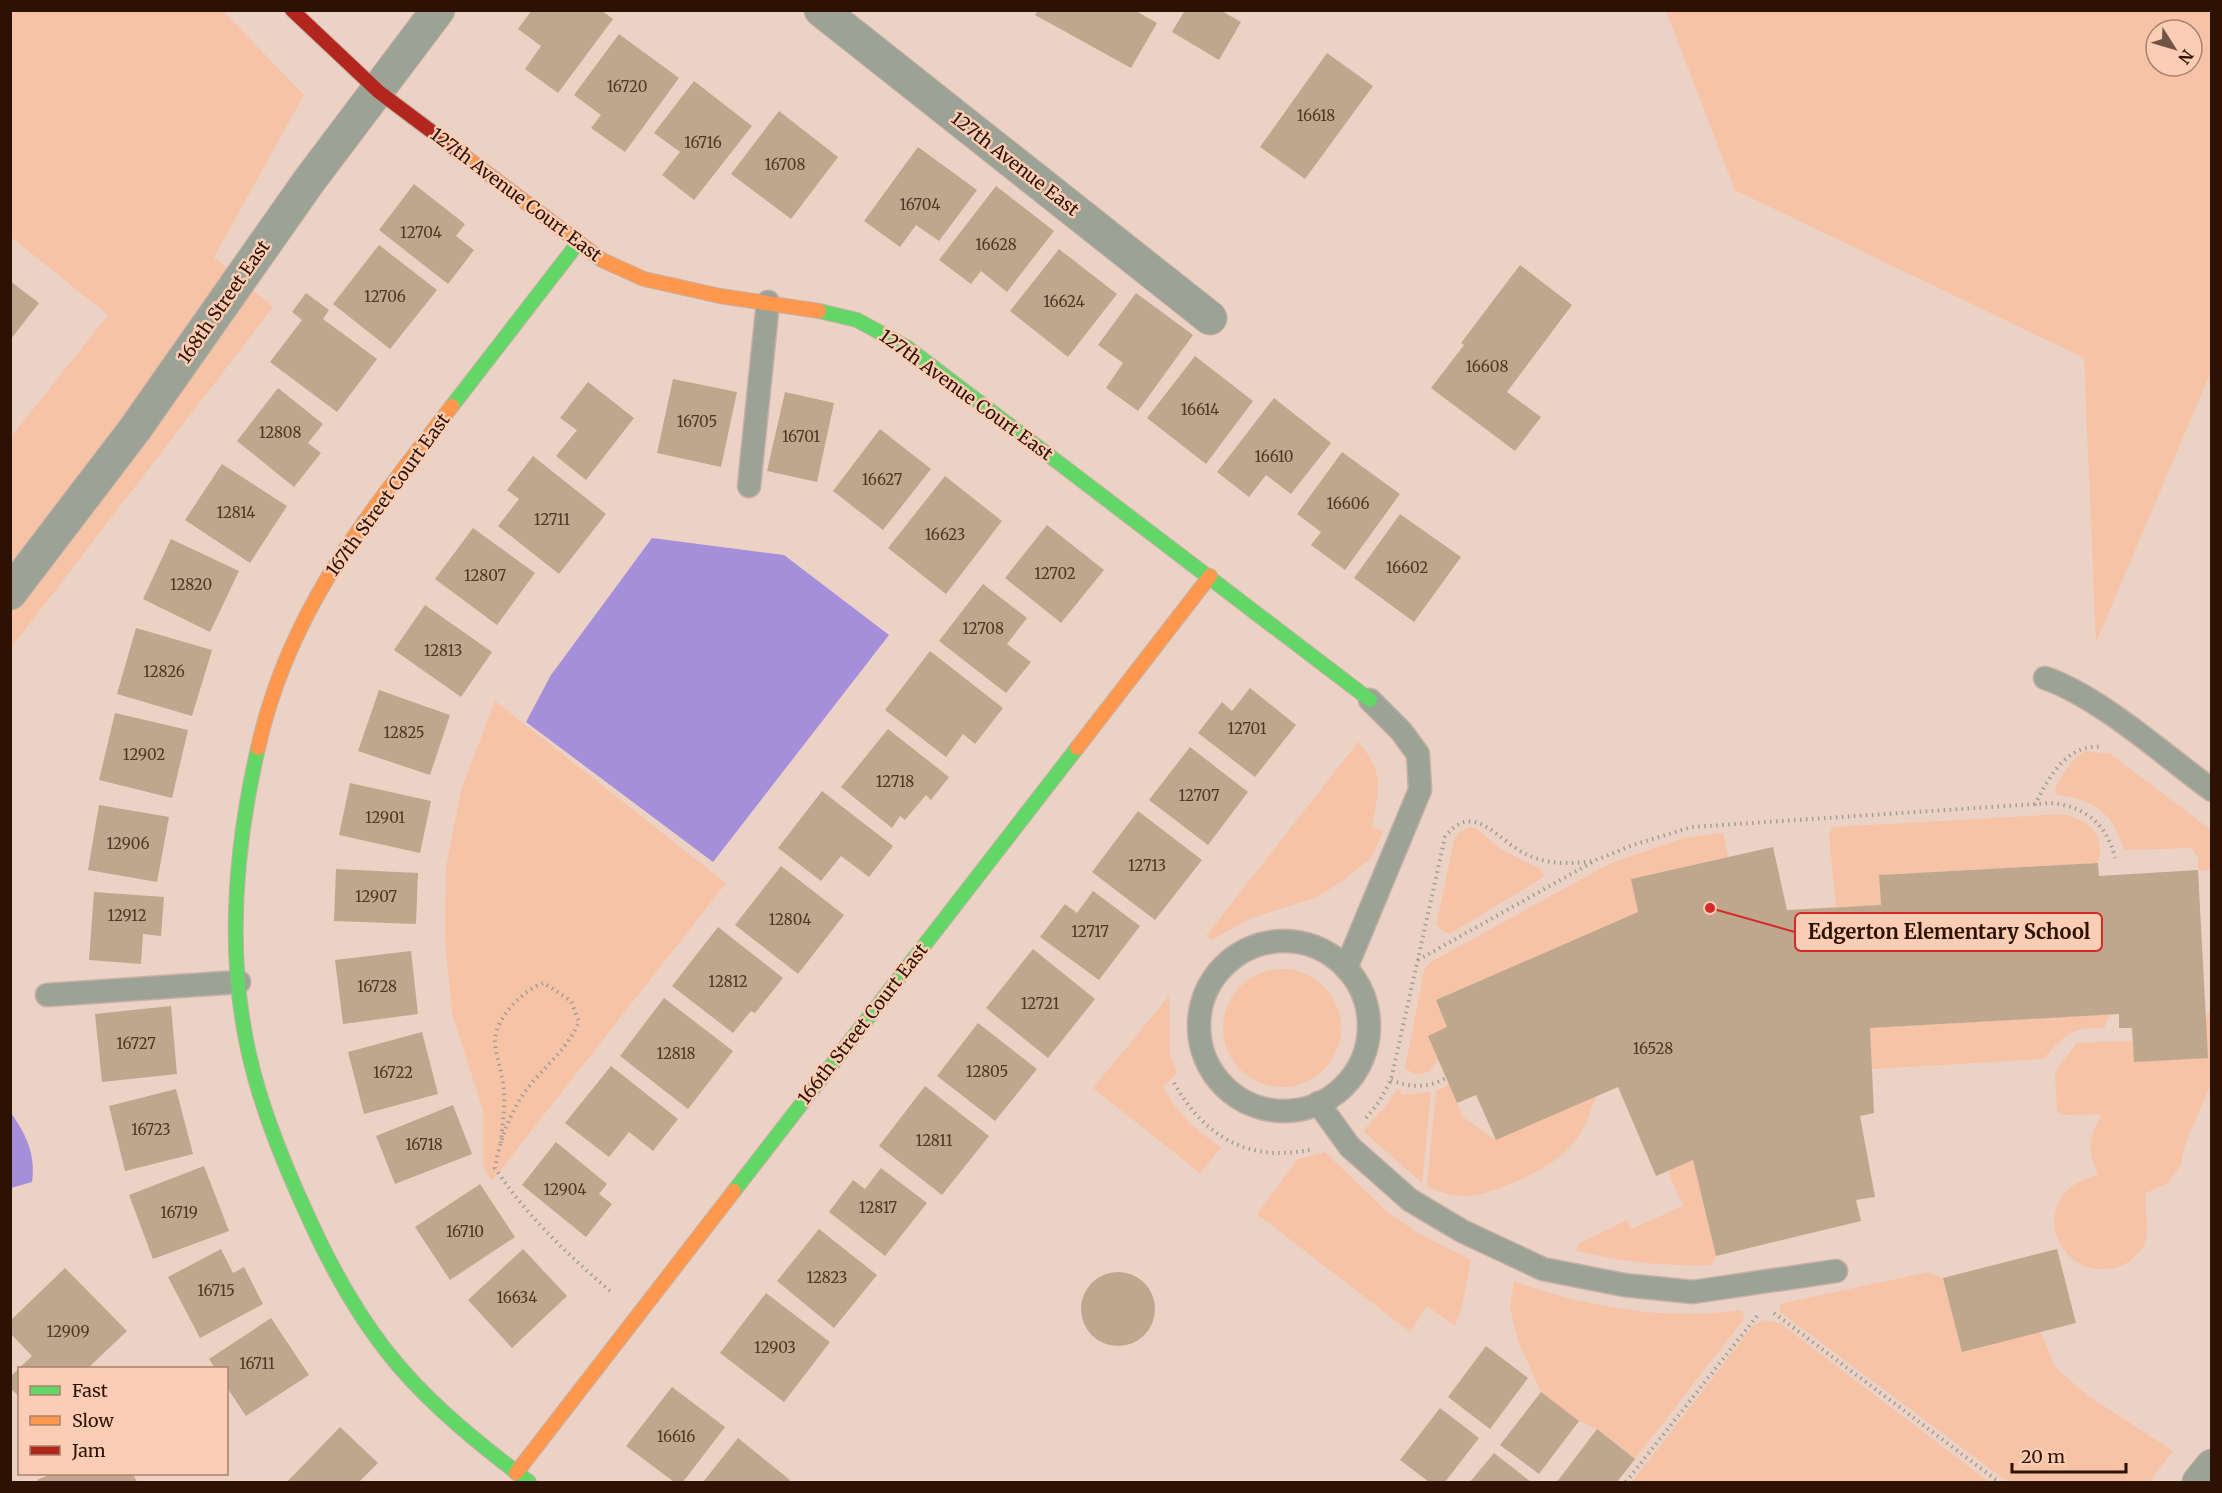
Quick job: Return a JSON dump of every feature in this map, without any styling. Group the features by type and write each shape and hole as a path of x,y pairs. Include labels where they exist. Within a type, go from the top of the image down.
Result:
{"street":[{"name":"127th Avenue Court East","path":"292,10 379,92 602,260 644,279 720,296 798,306 857,320 889,336 1210,576 1370,700"},
{"name":"168th Street East","path":"10,593 135,429 309,181 379,92 438,10"},
{"name":"127th Avenue East","path":"821,10 1210,318"},
{"name":"167th Street Court East","path":"519,1479 417,1385 382,1346 329,1261 298,1194 248,1052 239,982 237,899 243,810 266,718 296,634 332,569 373,509 578,243"},
{"name":"166th Street Court East","path":"519,1479 638,1315 1210,576"},
{"path":"2199,1482 2211,1466"}],"lane":[{"path":"749,486 768,302"},
{"path":"2045,678 2064,684 2095,703 2211,790"},
{"path":"1346,968 1420,790 1418,754 1401,731 1370,700"},
{"path":"1287,941 1308,945 1329,954 1346,968 1361,988 1367,1007 1368,1029 1365,1051 1356,1071 1342,1088 1318,1103 1281,1111 1259,1108 1239,1099 1222,1084 1209,1067 1201,1046 1199,1023 1202,1002 1212,982 1226,964 1244,951 1264,944 1287,941"},
{"path":"47,995 239,982"},
{"path":"1318,1103 1350,1148 1410,1200 1462,1231 1543,1269 1624,1285 1693,1292 1836,1271"}],"path":[{"path":"2035,805 2056,769 2073,751 2086,746 2108,748"},
{"path":"1418,960 1596,860 1633,845 1692,827 2066,804 2081,809 2104,829 2115,858"},
{"path":"1174,1083 1187,1106 1203,1124 1223,1138 1246,1149 1271,1153 1295,1153 1320,1148 1342,1137 1363,1122 1379,1102 1391,1080 1445,837 1460,823 1472,821 1484,824 1510,846 1529,856 1551,863 1574,864 1596,860"},
{"path":"501,1143 504,1092 495,1037 503,1019 519,998 532,987 544,984 571,1001 579,1022 570,1041 535,1078 508,1123 495,1168 522,1205 580,1265 638,1315"},
{"path":"1391,1080 1402,1084 1425,1086 1446,1078"},
{"path":"1767,1310 1779,1315 1999,1482"},
{"path":"1626,1482 1752,1319 1760,1314"}],"shaded area":[{"path":"11,11 223,11 304,95 214,257 273,307 11,648 11,437 108,315 11,237"},
{"path":"1666,11 2211,11 2211,372 2096,642 2084,358 1735,190"},
{"path":"652,538 784,555 889,635 713,862 526,722 551,675"},
{"path":"495,701 726,883 492,1181 483,1166 483,1110 452,1014 445,941 446,867 461,790"},
{"path":"1358,742 1373,763 1378,782 1372,827 1383,832 1371,858 1344,880 1317,897 1249,919 1212,940 1206,936"},
{"path":"2085,751 2110,754 2211,830 2211,870 2198,870 2198,857 2191,848 2124,850 2115,827 2101,810 2082,800 2057,795 2055,790 2064,773 2071,763"},
{"path":"2063,814 2081,821 2094,830 2100,844 2098,863 1879,875 1881,905 1836,907 1829,834 1833,827"},
{"path":"1469,827 1476,828 1502,850 1542,870 1544,877 1451,933 1445,932 1436,925 1454,841 1457,834"},
{"path":"1723,833 1728,857 1631,879 1638,912 1436,1000 1447,1029 1437,1059 1430,1070 1425,1073 1412,1073 1405,1068 1424,970 1431,962 1611,863 1684,838"},
{"path":"1282,969 1304,974 1324,986 1336,1006 1341,1028 1336,1050 1324,1070 1304,1082 1282,1087 1260,1082 1240,1070 1228,1050 1223,1028 1228,1006 1240,986 1260,974"},
{"path":"1169,996 1170,1054 1177,1074 1163,1086 1174,1105 1188,1121 1221,1147 1200,1173 1093,1088"},
{"path":"2211,1009 2211,1083 2185,1145 2180,1167 2166,1184 2146,1193 2147,1234 2143,1247 2132,1259 2118,1267 2097,1269 2080,1264 2067,1254 2058,1240 2055,1225 2056,1209 2063,1195 2077,1183 2098,1175 2092,1158 2091,1144 2094,1130 2102,1114 2065,1115 2057,1112 2055,1071 2077,1043 2133,1041 2134,1062 2206,1017"},
{"path":"2110,1014 2104,1028 2083,1029 2069,1034 2043,1059 1872,1069 1870,1028"},
{"path":"1449,1085 1463,1117 1496,1140 1596,1096 1582,1131 1560,1156 1535,1172 1506,1186 1479,1194 1462,1196 1447,1194 1427,1186 1436,1091"},
{"path":"1398,1088 1402,1095 1431,1092 1422,1183 1363,1131 1387,1105"},
{"path":"11,1113 29,1145 33,1172 32,1182 11,1188"},
{"path":"1325,1152 1386,1211 1421,1235 1471,1260 1462,1306 1455,1326 1427,1306 1410,1332 1257,1214 1298,1159"},
{"path":"1693,1160 1716,1256 1711,1265 1643,1262 1576,1251 1578,1244 1627,1220 1631,1229 1683,1206 1668,1171"},
{"path":"1928,1272 1943,1278 1962,1352 2041,1332 2055,1367 2087,1395 2173,1451 2149,1482 2008,1482 1780,1312 1780,1304"},
{"path":"1514,1281 1567,1298 1656,1313 1713,1313 1740,1310 1744,1313 1743,1320 1635,1459 1597,1429 1579,1421 1541,1392 1518,1341 1510,1308"},
{"path":"1763,1320 1780,1323 1989,1482 1632,1482 1752,1327"}],"building":[{"path":"532,10 601,10 613,19 558,93 525,69 541,46 518,29"},
{"path":"1038,10 1134,10 1157,23 1131,68 1035,15"},
{"path":"1185,10 1220,10 1241,22 1219,60 1172,32"},
{"path":"619,34 679,78 625,152 591,128 601,115 574,95"},
{"path":"1327,53 1373,86 1305,179 1260,147"},
{"path":"694,81 752,126 694,200 662,175 680,152 654,133"},
{"path":"779,111 838,157 791,219 731,174"},
{"path":"918,147 977,190 939,241 916,225 900,247 864,221"},
{"path":"414,184 465,224 456,236 474,250 448,284 379,230"},
{"path":"996,186 1054,231 1007,292 981,271 971,284 939,260"},
{"path":"379,245 437,290 390,349 333,304"},
{"path":"1059,249 1117,294 1068,357 1010,311"},
{"path":"1520,265 1572,305 1507,392 1541,417 1515,451 1431,388 1464,345 1461,343"},
{"path":"10,281 39,303 10,340"},
{"path":"306,293 329,310 323,319 377,359 337,412 270,362 302,320 292,312"},
{"path":"1136,293 1193,335 1138,411 1106,388 1123,363 1098,345"},
{"path":"1195,356 1253,401 1206,464 1147,418"},
{"path":"673,379 737,392 721,467 657,453"},
{"path":"588,382 634,418 586,480 556,456 577,430 560,418"},
{"path":"278,388 323,424 308,443 321,453 294,487 237,441"},
{"path":"785,392 834,403 817,482 767,471"},
{"path":"1274,398 1331,443 1291,494 1266,475 1249,497 1217,472"},
{"path":"880,429 931,469 883,530 833,491"},
{"path":"1342,452 1400,494 1345,570 1311,545 1321,532 1297,514"},
{"path":"533,456 606,514 559,574 498,526 519,499 507,490"},
{"path":"222,464 287,506 250,563 185,520"},
{"path":"945,476 1002,521 946,594 888,548"},
{"path":"1400,514 1461,557 1414,622 1354,578"},
{"path":"1047,525 1104,570 1061,623 1005,578"},
{"path":"473,528 535,573 497,625 435,579"},
{"path":"171,539 239,571 210,632 143,599"},
{"path":"983,584 1027,618 1007,644 1031,662 1006,693 939,641"},
{"path":"425,605 492,652 461,697 394,650"},
{"path":"136,628 212,650 192,716 117,694"},
{"path":"930,651 1003,708 975,744 963,734 946,757 885,710"},
{"path":"1250,688 1296,725 1255,777 1198,733 1222,702 1232,711"},
{"path":"379,690 450,715 430,775 358,751"},
{"path":"115,713 188,730 172,798 99,780"},
{"path":"888,729 949,777 931,800 926,795 905,820 900,816 892,828 841,787"},
{"path":"1190,747 1248,792 1208,845 1149,800"},
{"path":"350,783 431,801 420,853 339,835"},
{"path":"822,791 893,846 869,877 841,856 821,881 778,848"},
{"path":"99,805 169,817 157,882 88,870"},
{"path":"1138,811 1202,860 1155,920 1092,872"},
{"path":"1773,847 1787,910 1881,905 1879,875 2098,863 2099,876 2198,870 2208,1058 2134,1062 2132,1028 2119,1028 2119,1014 1870,1028 1874,1113 1860,1116 1875,1197 1856,1200 1861,1221 1716,1256 1693,1160 1656,1176 1618,1087 1496,1140 1476,1095 1457,1103 1428,1036 1447,1027 1436,1000 1638,912 1631,879"},
{"path":"781,866 844,915 798,974 735,925"},
{"path":"336,869 418,873 416,924 334,921"},
{"path":"1093,891 1140,926 1099,980 1040,937 1065,904 1077,913"},
{"path":"94,892 164,897 161,936 143,934 141,964 89,960"},
{"path":"718,927 783,978 755,1013 751,1011 733,1033 672,986"},
{"path":"1033,949 1095,999 1048,1058 986,1008"},
{"path":"411,951 418,1014 343,1024 335,960"},
{"path":"664,998 733,1051 688,1109 620,1056"},
{"path":"171,1006 177,1074 102,1082 95,1014"},
{"path":"978,1023 1037,1069 995,1121 937,1076"},
{"path":"422,1032 438,1094 364,1114 348,1052"},
{"path":"611,1066 678,1119 653,1151 629,1132 609,1157 565,1123"},
{"path":"925,1086 989,1136 942,1195 879,1146"},
{"path":"176,1089 193,1154 125,1171 109,1106"},
{"path":"453,1105 472,1154 395,1184 376,1136"},
{"path":"556,1142 607,1184 599,1194 612,1204 586,1237 522,1185"},
{"path":"204,1166 229,1231 153,1259 129,1195"},
{"path":"881,1168 927,1203 885,1256 829,1212 853,1180 865,1189"},
{"path":"480,1184 515,1237 450,1280 415,1227"},
{"path":"819,1229 877,1275 834,1328 777,1281"},
{"path":"221,1249 233,1273 244,1267 263,1304 200,1338 168,1277"},
{"path":"523,1249 567,1296 512,1348 468,1300"},
{"path":"2057,1249 2076,1323 1962,1352 1943,1278"},
{"path":"65,1268 127,1331 89,1367 20,1367 32,1356 10,1333 10,1321"},
{"path":"1111,1272 1125,1272 1139,1278 1149,1288 1155,1302 1153,1323 1139,1340 1125,1346 1111,1346 1097,1340 1087,1330 1081,1316 1081,1302 1087,1288 1097,1278"},
{"path":"766,1293 830,1342 784,1402 720,1353"},
{"path":"271,1318 309,1375 246,1416 228,1389 228,1367 214,1367 209,1359"},
{"path":"1486,1346 1528,1378 1490,1429 1448,1397"},
{"path":"18,1369 18,1395 10,1388 10,1377"},
{"path":"672,1387 725,1427 683,1482 674,1482 626,1446"},
{"path":"1541,1392 1579,1421 1539,1474 1500,1445"},
{"path":"1440,1408 1479,1438 1445,1482 1429,1482 1400,1460"},
{"path":"340,1427 378,1463 359,1482 287,1482"},
{"path":"1597,1429 1635,1459 1617,1482 1557,1482"},
{"path":"738,1438 790,1480 788,1482 703,1482"},
{"path":"1494,1453 1531,1482 1470,1482"},
{"path":"49,1475 134,1475 137,1482 38,1482 37,1480"}],"traffic: fast":[{"path":"452,406 578,243"},
{"path":"819,311 857,320 908,348 1370,700"},
{"path":"258,748 239,862 236,901 237,978 249,1054 273,1134 297,1193 325,1252 346,1291 383,1347 443,1412 529,1482"},
{"path":"734,1191 1077,748"}],"traffic: slow":[{"path":"459,152 602,260 644,279 720,296 819,311"},
{"path":"258,748 272,698 289,651 311,608 361,526 452,406"},
{"path":"1077,748 1210,576"},
{"path":"516,1473 734,1191"}],"traffic: jam":[{"path":"292,10 379,92 459,152"}],"place":[{"name":"Edgerton Elementary School","path":"1710,908"}]}
